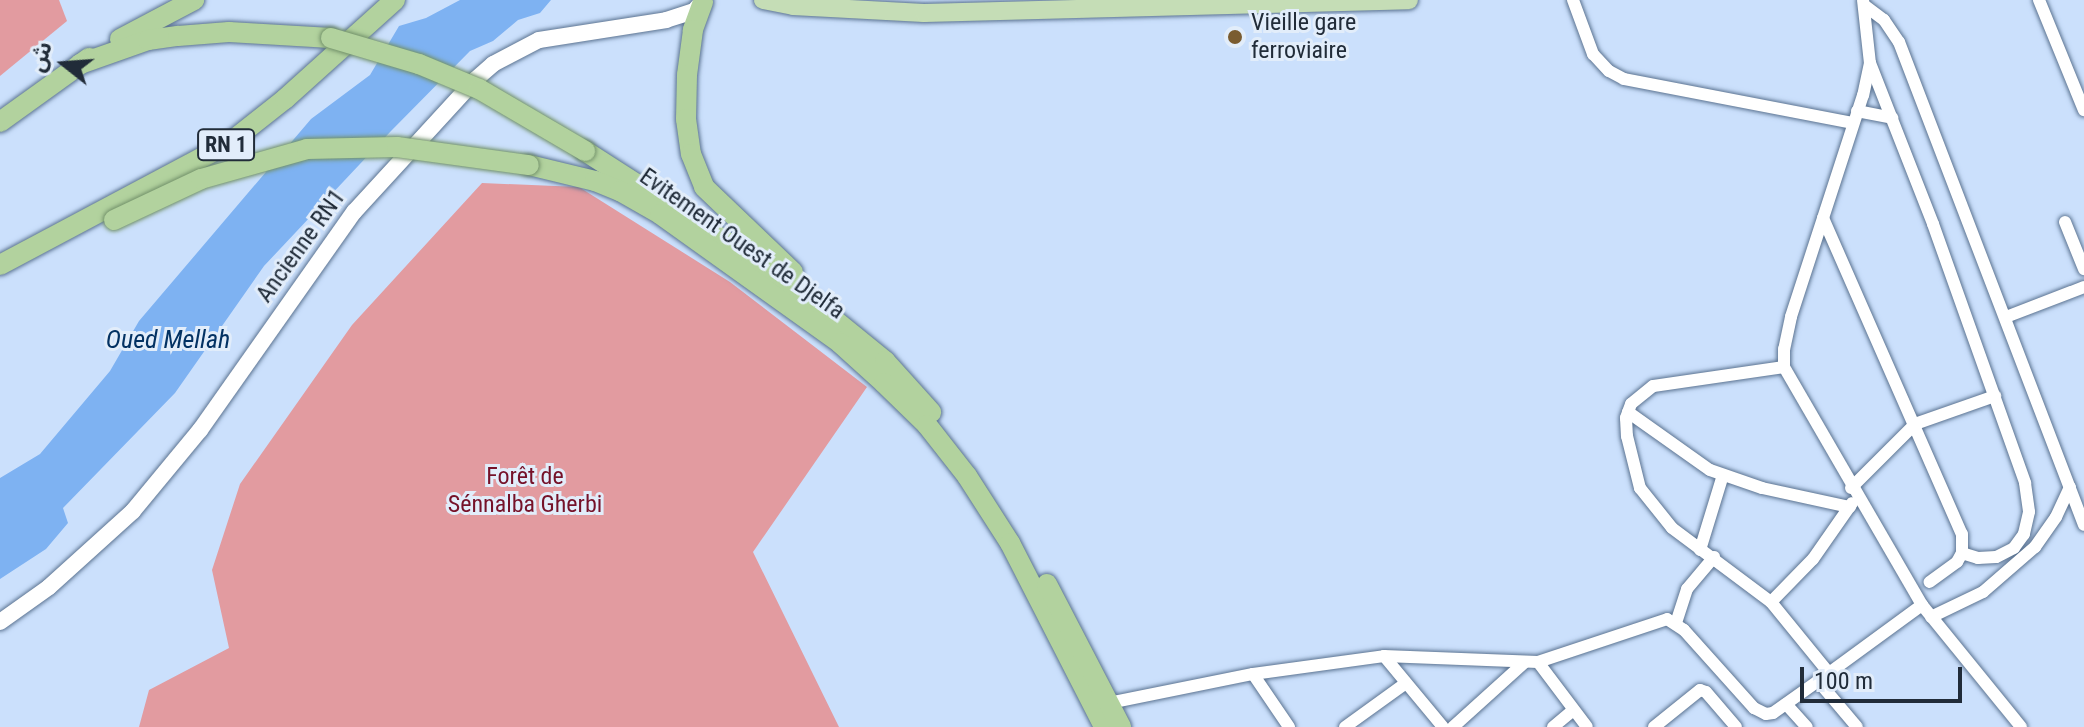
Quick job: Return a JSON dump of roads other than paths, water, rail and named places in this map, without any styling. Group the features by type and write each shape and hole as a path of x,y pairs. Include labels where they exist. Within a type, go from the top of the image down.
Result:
{"highway":[{"path":"0,122 80,64 194,0"},
{"name":"RN 1","path":"0,265 228,144 285,99 395,0"},
{"path":"703,1 693,30 686,119 691,154 704,187 885,361 976,465 1083,649 1101,705"},
{"path":"80,64 148,40 229,32 331,38 419,64 479,89 585,151 757,260 885,361"},
{"name":"Evitement Ouest de Djelfa","path":"29,251 114,220 201,179 307,149 397,147 529,165 620,191 660,214 840,343 927,425 976,489 1101,705 1121,727"},
{"name":"Evitement Ouest de Djelfa","path":"1101,705 1104,727"}],"main road":[{"path":"763,0 793,6 924,13 1409,0"},
{"name":"Ancienne RN1","path":"0,622 49,587 133,511 200,430 354,212 476,79 493,64 539,40 666,20 694,11 703,1"}],"street":[{"path":"1573,0 1593,54 1609,71 1624,79 1855,117 1892,118"},
{"path":"2039,0 2084,110"},
{"path":"1864,2 1870,63 2025,483 2029,512 2024,534 2014,548 1996,557 1978,558 1962,553"},
{"path":"1864,2 1884,20 1899,42 2084,525"},
{"path":"1870,63 1791,317 1784,349 1784,367 1852,497 1922,605 2021,727"},
{"path":"1823,218 1962,534 1962,553 1957,562 1929,582"},
{"path":"2065,222 2084,269"},
{"path":"2006,317 2084,287"},
{"path":"1784,367 1653,386 1631,404 1627,436 1640,488 1672,528 1771,602 1857,727"},
{"path":"1771,602 1813,559 1852,497 1915,424 1995,396"},
{"path":"1628,412 1710,470 1723,475 1762,488 1852,497"},
{"path":"1700,550 1723,475"},
{"path":"1931,617 1983,592 2035,547 2056,517 2070,487"},
{"path":"1676,623 1687,589 1714,557"},
{"path":"1453,727 1532,662 1659,619 1676,623 1754,708 1761,713 1773,713 1922,605"},
{"path":"1101,705 1253,674 1384,656 1532,662 1587,727"},
{"path":"1384,656 1443,727"},
{"path":"1253,674 1289,727"},
{"path":"1345,727 1406,683"},
{"path":"1654,727 1700,690 1706,692 1736,727"},
{"path":"1786,704 1807,727"},
{"path":"1553,727 1573,710"}],"water":[{"name":"Oued Mellah","path":"460,0 551,0 540,13 518,20 493,41 470,51 391,131 264,266 175,393 63,508 68,523 46,549 0,579 0,478 40,454 110,371 139,321 311,119 370,75 399,26 426,18"}],"place":[{"name":"Vieille gare ferroviaire","path":"1235,37"}],"park label":[{"name":"Forêt de Sénnalba Gherbi","path":"525,491"}]}
